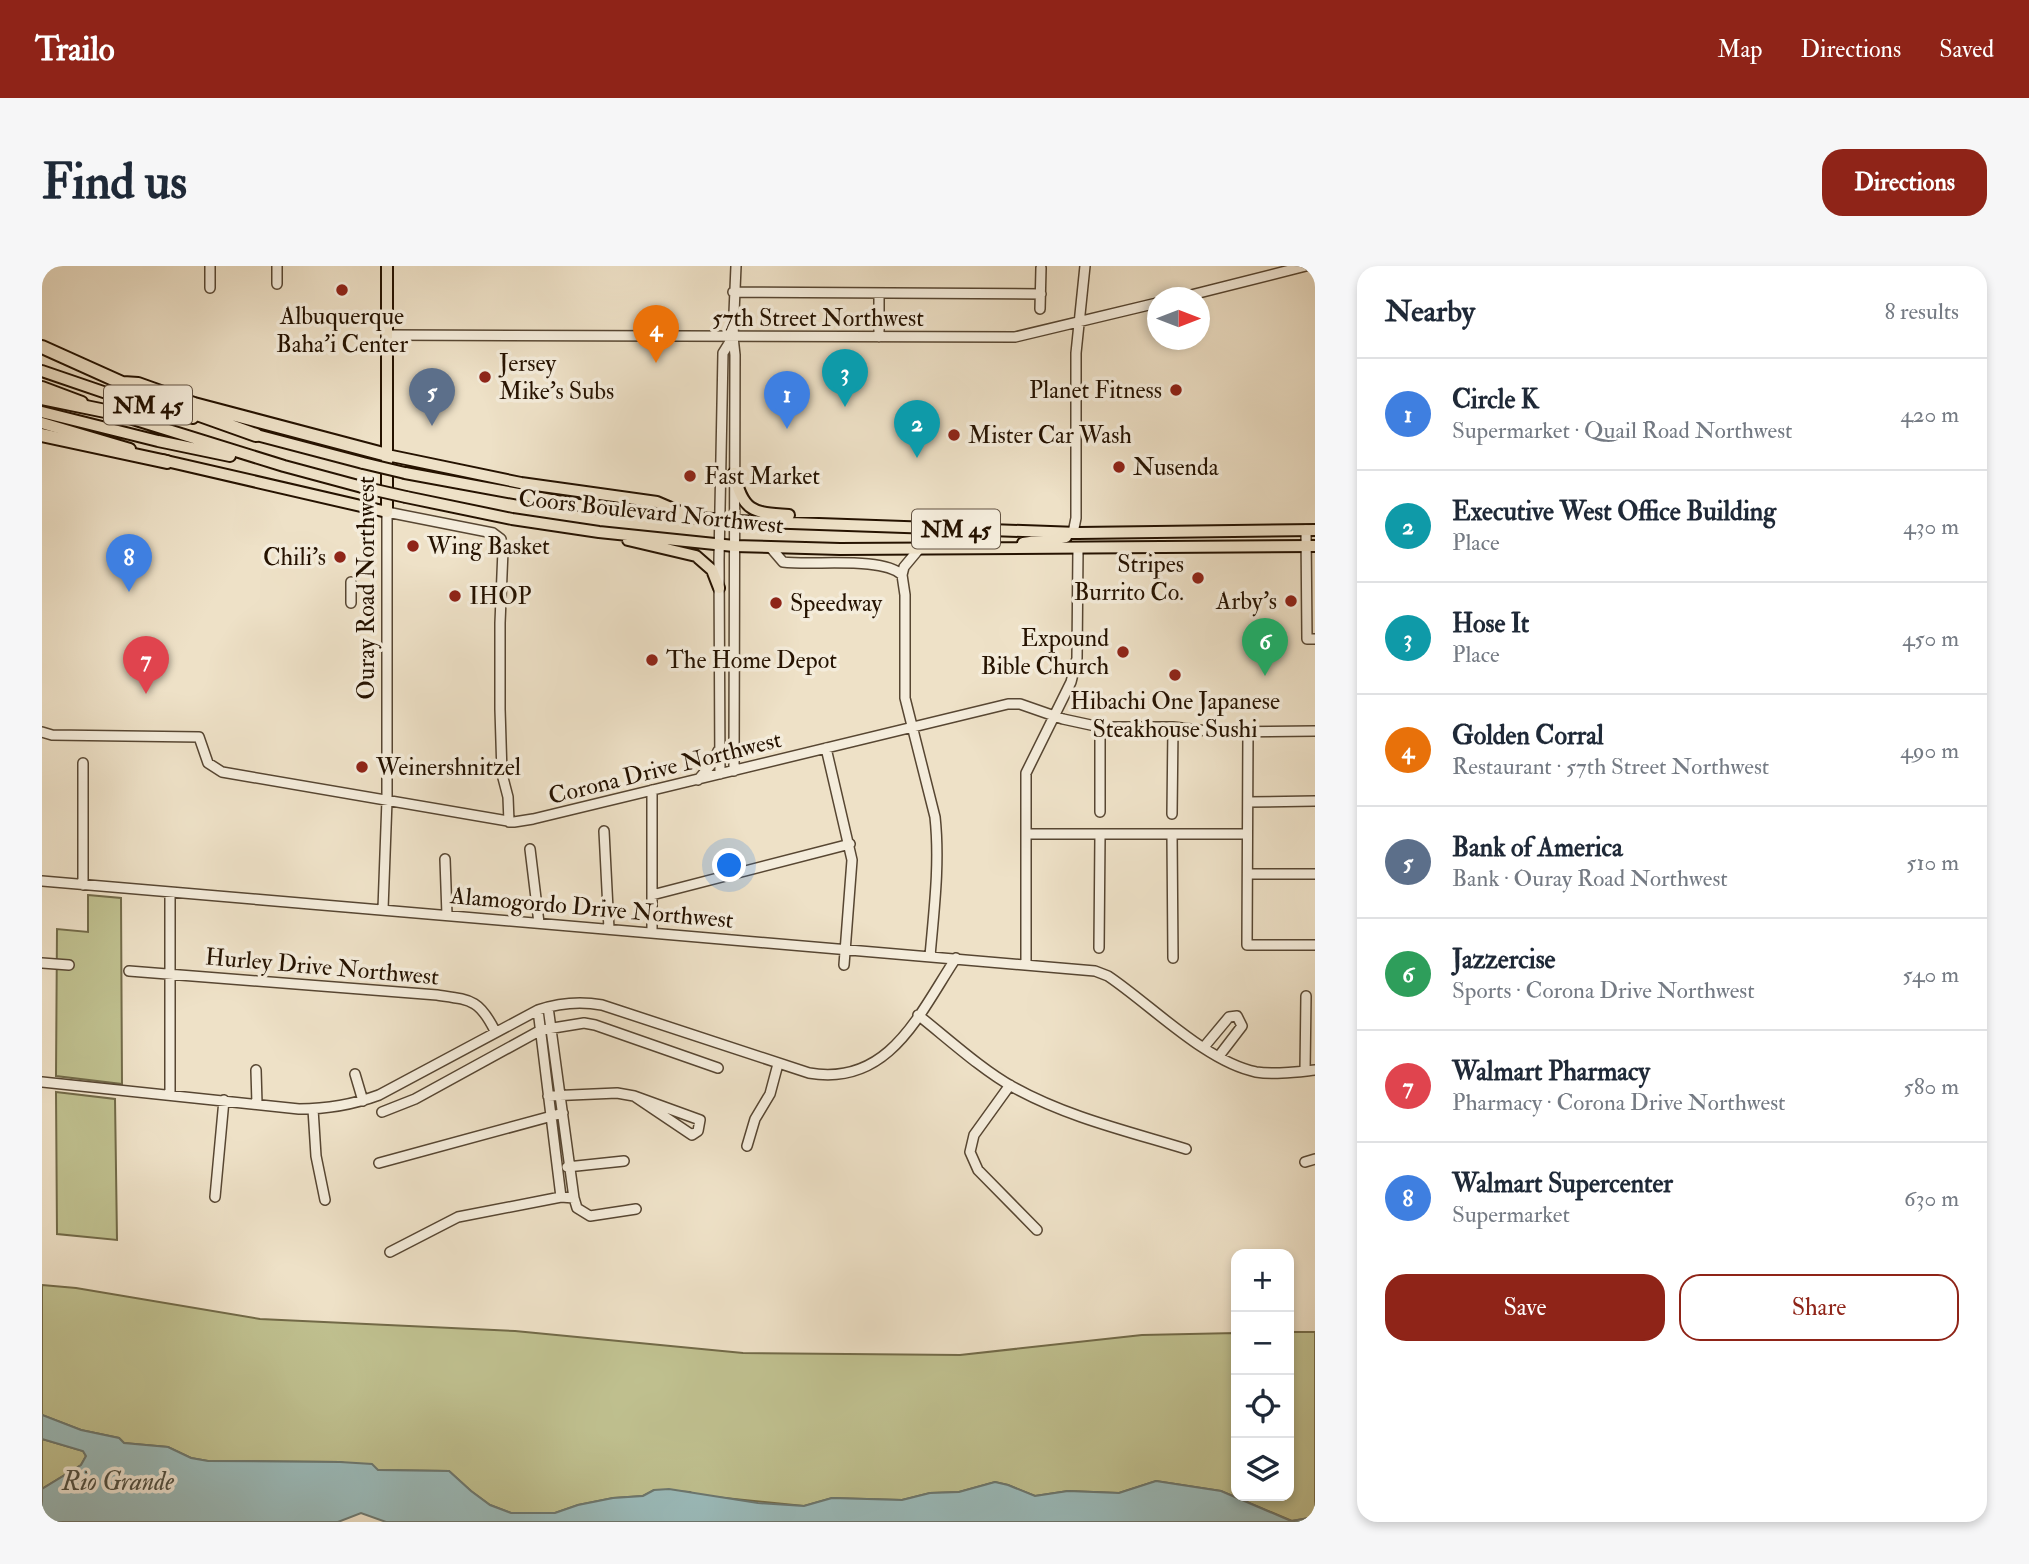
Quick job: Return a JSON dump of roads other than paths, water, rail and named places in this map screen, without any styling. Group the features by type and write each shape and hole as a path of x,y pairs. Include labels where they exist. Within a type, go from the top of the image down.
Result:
{"highway":[{"path":"42,347 166,402 256,435"},
{"path":"123,383 138,384 194,404 387,455"},
{"path":"42,398 115,413"},
{"path":"42,435 167,462"}],"main road":[{"name":"Ouray Road Northwest","path":"387,266 387,512"},
{"name":"Coors Boulevard Northwest","path":"42,371 121,398 363,463 545,501 595,508 734,521 1073,533 1311,530"},
{"name":"Coors Boulevard Northwest","path":"42,387 284,466 406,497 512,519 599,532 734,547 771,548 1078,549 1145,546 1311,546"},
{"path":"42,412 158,441 284,466"},
{"path":"42,423 167,462 387,512"},
{"path":"387,455 521,483 657,502 694,518"},
{"path":"734,473 743,502 752,510 764,514 813,517 829,523"},
{"path":"599,532 650,547 696,556 712,570 719,588"},
{"path":"1078,549 1088,539 1125,537 1140,532"},
{"path":"1007,549 1022,543 1069,536 1073,533"}],"street":[{"path":"210,266 210,288"},
{"path":"276,284 277,266"},
{"path":"734,771 733,292 736,266"},
{"path":"1073,533 1076,519 1076,353 1085,266"},
{"path":"1210,290 1306,266"},
{"path":"1041,268 1041,309"},
{"path":"733,292 1041,294"},
{"path":"878,294 878,337"},
{"name":"57th Street Northwest","path":"386,335 1015,337 1147,305"},
{"path":"720,774 719,545 723,353 733,337"},
{"path":"387,512 498,536 501,539 502,774 508,797 509,822"},
{"name":"Ouray Road Northwest","path":"383,909 387,800 387,512"},
{"path":"1311,530 1307,639 1315,639"},
{"path":"771,548 783,562 879,564 896,569 902,575"},
{"path":"919,549 904,567 902,575 905,595 905,698 935,817 936,888 930,956"},
{"path":"1026,965 1026,774 1071,682 1077,658 1078,549"},
{"path":"351,582 351,603"},
{"path":"721,703 733,702"},
{"name":"Corona Drive Northwest","path":"42,732 52,735 200,737 208,763 222,772 509,822 533,819 698,780 1008,704 1020,704 1100,727 1173,727 1217,732 1315,731"},
{"path":"1100,727 1100,812"},
{"path":"1172,814 1173,727"},
{"path":"1248,731 1247,945 1315,945"},
{"path":"698,780 720,747"},
{"path":"826,748 852,860 844,965"},
{"path":"83,763 83,885"},
{"path":"652,790 652,932"},
{"path":"1248,802 1315,802"},
{"path":"604,831 609,929"},
{"path":"1026,834 1247,834"},
{"path":"1172,834 1173,958"},
{"path":"1099,948 1100,835"},
{"path":"652,895 850,844"},
{"path":"530,849 539,923"},
{"path":"444,859 447,915"},
{"path":"1248,874 1315,874"},
{"name":"Alamogordo Drive Northwest","path":"42,881 1095,971 1108,976 1219,1056 1257,1072 1310,1071"},
{"path":"170,891 170,1095"},
{"path":"42,1082 257,1104 331,1108 379,1095 538,1010 572,1003 602,1005 778,1064 820,1075 844,1075 874,1063 888,1053 918,1015 956,958"},
{"path":"42,963 69,965"},
{"name":"Hurley Drive Northwest","path":"129,971 424,993 469,999 483,1009 495,1031"},
{"path":"1306,996 1310,1020 1310,1071"},
{"path":"548,1007 548,1096 561,1197"},
{"path":"538,1010 546,1029 560,1095 577,1208 590,1216 636,1209"},
{"path":"918,1015 1010,1085 1080,1118 1186,1149"},
{"path":"1204,1047 1229,1017 1237,1016 1242,1021 1242,1026 1219,1056"},
{"path":"382,1112 415,1099 546,1029 584,1023 718,1068"},
{"path":"747,1146 755,1119 770,1094 778,1064"},
{"path":"256,1070 257,1104"},
{"path":"355,1074 363,1101"},
{"path":"1010,1085 974,1135 970,1152 978,1170 1037,1230"},
{"path":"548,1096 609,1093 634,1096 700,1120 698,1131 692,1135 634,1096"},
{"path":"215,1197 224,1100"},
{"path":"313,1109 316,1156 325,1199"},
{"path":"379,1163 563,1113"},
{"path":"557,1168 624,1161"},
{"path":"390,1252 458,1217 561,1197 574,1198"}],"water":[{"name":"Rio Grande","path":"42,1415 81,1430 119,1438 124,1443 168,1447 191,1458 208,1461 340,1462 372,1464 378,1470 449,1471 490,1505 511,1513 555,1513 578,1505 613,1498 643,1496 654,1490 669,1489 758,1503 804,1506 832,1498 902,1500 930,1493 959,1492 995,1482 1035,1496 1068,1491 1119,1493 1156,1481 1221,1491 1231,1495 1231,1501 1244,1501 1291,1521 1315,1517 1315,1522 386,1522 361,1513 338,1522 42,1522 42,1489 81,1465 86,1456 83,1451 42,1439"}],"place":[{"name":"Albuquerque Baha'i Center","path":"342,290"},
{"name":"Golden Corral","path":"656,363"},
{"name":"Jersey Mike's Subs","path":"485,377"},
{"name":"Planet Fitness","path":"1176,390"},
{"name":"Hose It","path":"845,407"},
{"name":"Bank of America","path":"432,426"},
{"name":"Circle K","path":"787,429"},
{"name":"Mister Car Wash","path":"954,435"},
{"name":"Executive West Office Building","path":"917,458"},
{"name":"Nusenda","path":"1119,467"},
{"name":"Fast Market","path":"690,476"},
{"name":"Wing Basket","path":"413,546"},
{"name":"Chili's","path":"340,557"},
{"name":"Stripes Burrito Co.","path":"1198,578"},
{"name":"Walmart Supercenter","path":"129,592"},
{"name":"IHOP","path":"455,596"},
{"name":"Arby's","path":"1291,601"},
{"name":"Speedway","path":"776,603"},
{"name":"Expound Bible Church","path":"1123,652"},
{"name":"The Home Depot","path":"652,660"},
{"name":"Hibachi One Japanese Steakhouse Sushi","path":"1175,675"},
{"name":"Jazzercise","path":"1265,676"},
{"name":"Walmart Pharmacy","path":"146,694"},
{"name":"Weinershnitzel","path":"362,767"}]}
